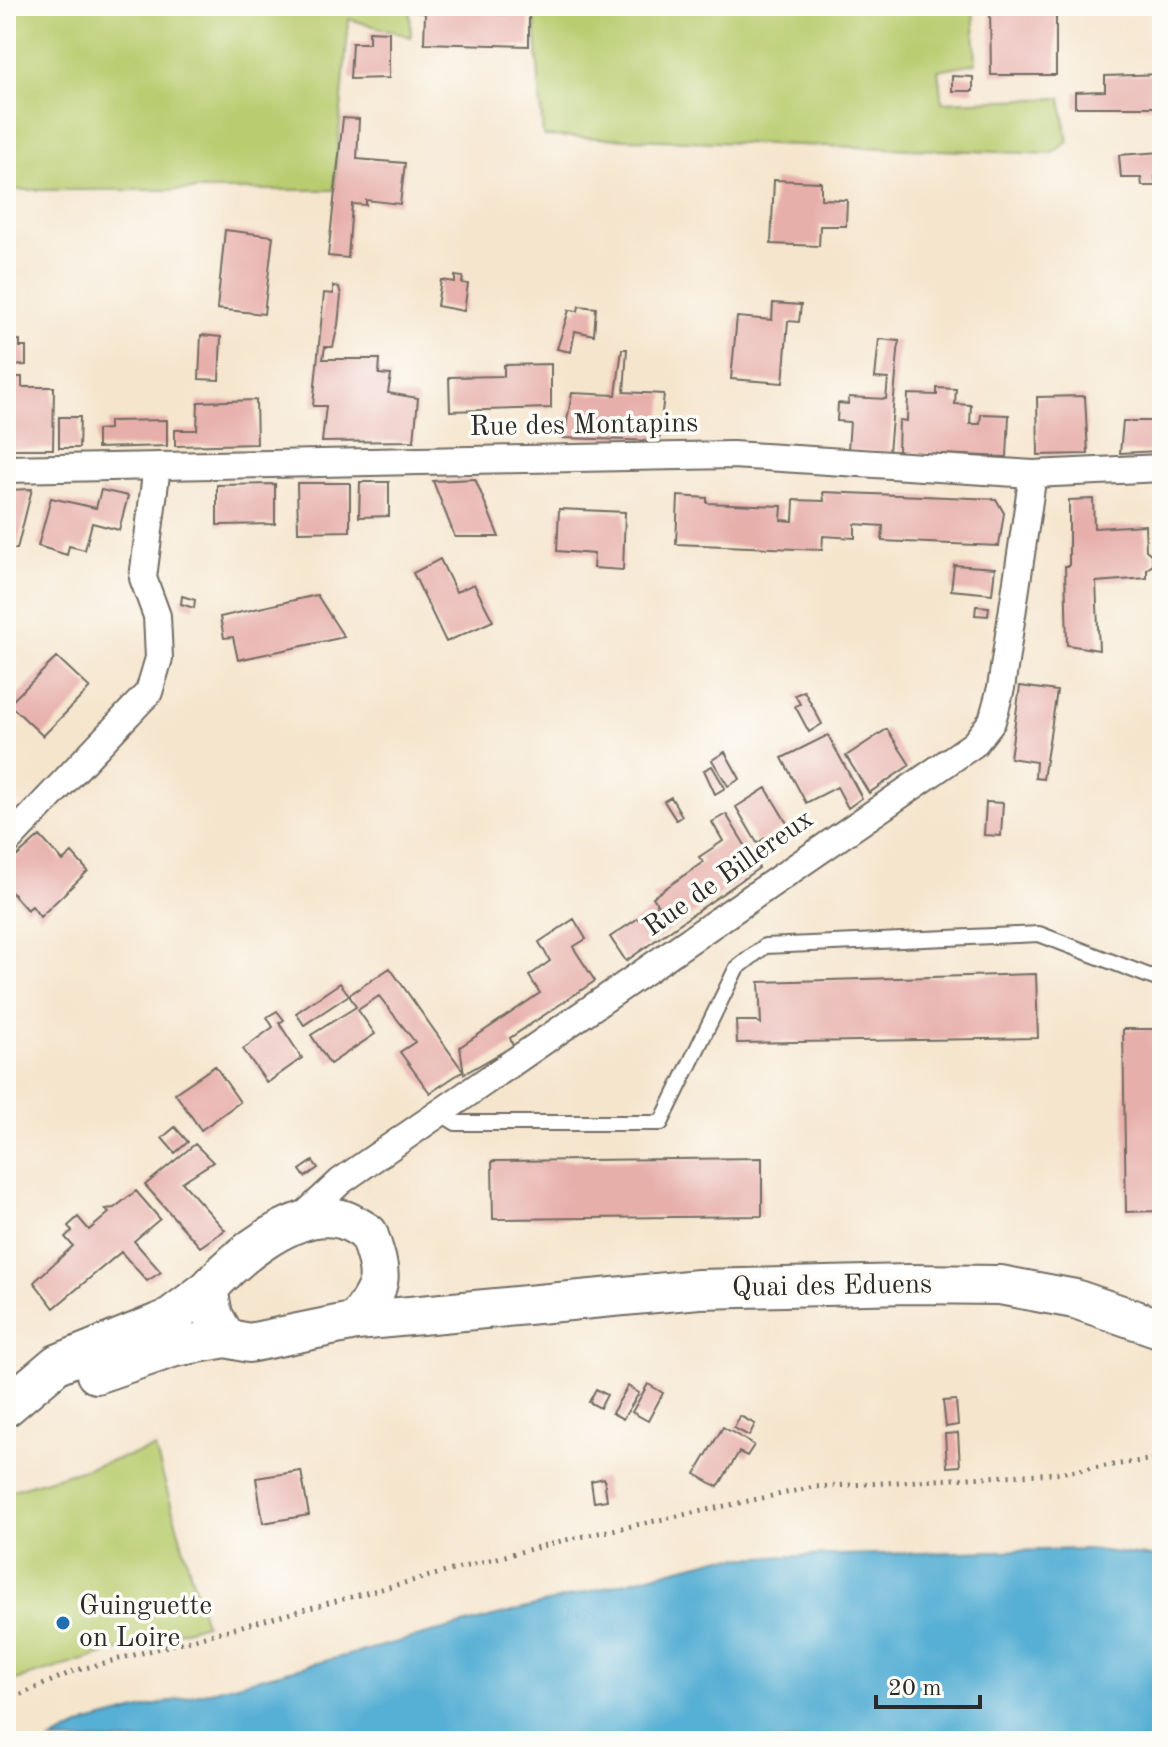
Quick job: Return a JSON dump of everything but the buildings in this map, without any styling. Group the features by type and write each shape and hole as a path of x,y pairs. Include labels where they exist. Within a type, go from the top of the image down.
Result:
{"street":[{"name":"Rue des Montapins","path":"6,469 732,455 1033,474 1162,468"},
{"path":"6,843 149,692 159,658 157,616 143,578 157,466"},
{"name":"Rue de Billereux","path":"296,1223 341,1181 974,744 992,721 1001,688 1033,474"},
{"path":"325,1217 343,1219 368,1233 381,1272 374,1297 356,1321 249,1343 226,1338 175,1347 14,1402 57,1364 168,1319 208,1289 234,1260 296,1223 325,1217"},
{"name":"Quai des Eduens","path":"381,1272 413,1291 497,1310"},
{"name":"Quai des Eduens","path":"356,1321 699,1289 1000,1285 1075,1299 1162,1329"},
{"path":"208,1289 213,1315 226,1338"}],"lane":[{"path":"440,1113 456,1123 661,1123 736,969 765,946 1039,934 1162,981"}],"path":[{"path":"6,1701 74,1671 561,1541 814,1487 1057,1473 1162,1458"}],"green space":[{"path":"6,6 410,6 411,37 349,19 334,190 6,190"},
{"path":"534,6 973,6 976,63 938,70 942,102 1061,98 1068,142 1051,154 543,136"},
{"path":"155,1448 205,1624 6,1683 6,1492"}],"water":[{"path":"1085,1549 1162,1558 1162,1741 50,1741 88,1723 718,1558"}],"place":[{"name":"Guinguette on Loire","path":"63,1623"}]}
